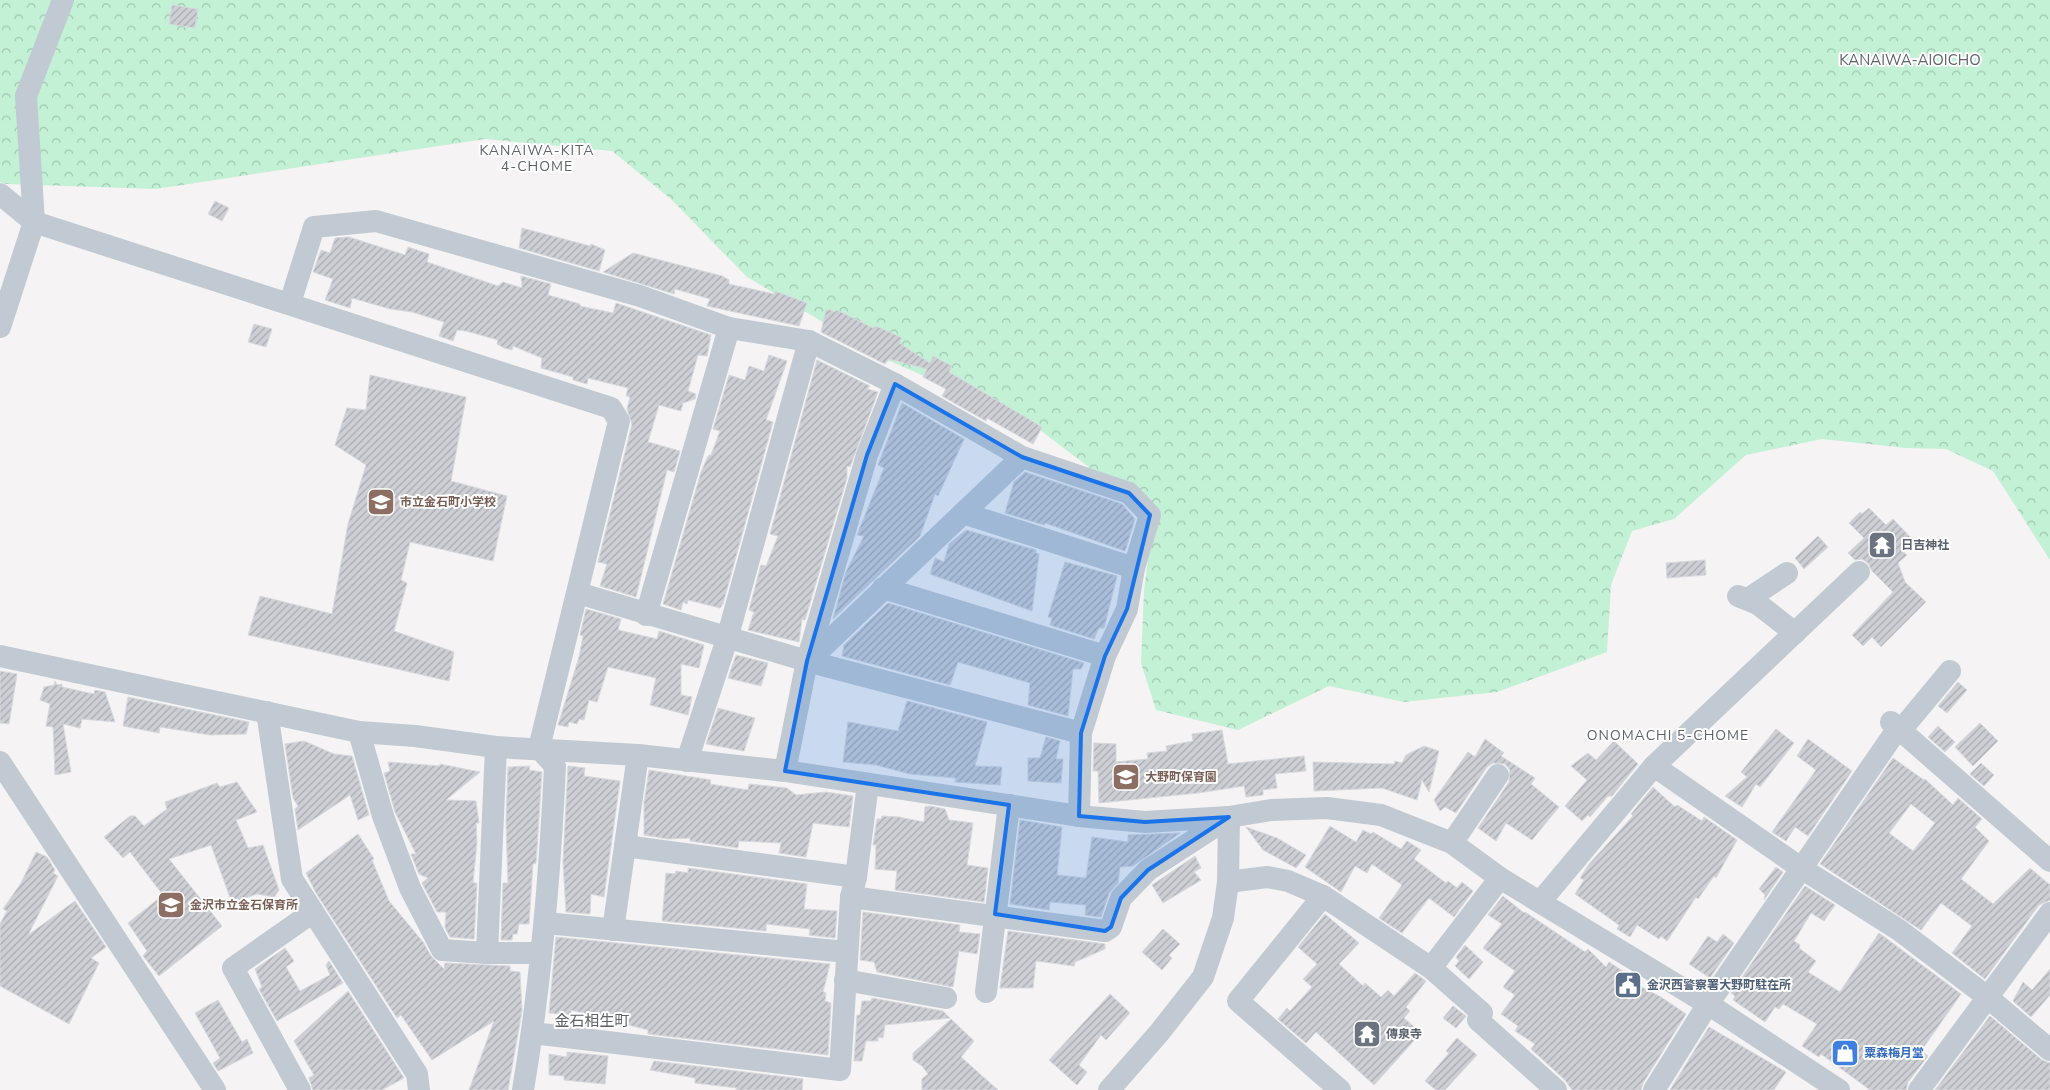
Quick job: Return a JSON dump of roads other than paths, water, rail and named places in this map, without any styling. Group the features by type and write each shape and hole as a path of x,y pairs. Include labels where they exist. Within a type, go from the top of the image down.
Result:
{"street":[{"path":"0,327 3,299 34,222 26,96 63,0"},
{"path":"0,194 34,222 290,303 610,408 618,421 578,593 539,748"},
{"path":"290,303 314,227 376,221 640,296 729,328 809,342 895,384 1022,457 1129,493 1150,515 1134,568 1127,610 1105,656 1080,733 1079,816"},
{"path":"646,615 729,328"},
{"path":"687,761 727,638 809,342"},
{"path":"785,771 807,662 867,455 895,384"},
{"path":"807,662 1022,457"},
{"path":"963,514 1134,568"},
{"path":"1787,572 1743,597 1795,637"},
{"path":"1540,902 1654,766 1795,637 1859,572"},
{"path":"883,588 1105,656"},
{"path":"578,593 807,662 1080,733"},
{"path":"0,656 358,732 415,736 496,747 638,755 785,771 1079,816 1145,822 1229,817 1272,810 1327,808 1381,815 1452,843 1500,878 1708,1004 1839,1090"},
{"path":"1654,1090 1708,1004 1897,727 1950,671"},
{"path":"267,712 292,879 418,1074 419,1090"},
{"path":"1897,727 2050,861"},
{"path":"358,732 384,816 410,888 442,950 487,953 542,953"},
{"path":"487,953 496,747"},
{"path":"523,1090 533,1033 546,923 555,766 539,748"},
{"path":"613,930 638,755"},
{"path":"0,762 215,1090"},
{"path":"1654,766 1801,868 1899,930 1986,996 2050,1050"},
{"path":"1452,843 1498,775"},
{"path":"533,1033 840,1070 853,887 868,784"},
{"path":"986,992 1009,805"},
{"path":"625,846 853,887 1031,922 1105,931 1111,927 1121,898 1148,870 1229,817"},
{"path":"1109,1090 1159,1033 1203,977 1223,918 1228,882 1229,817"},
{"path":"1228,882 1267,877 1288,881 1323,896 1431,968 1482,1013 1478,1020 1556,1090"},
{"path":"1431,968 1500,878"},
{"path":"1323,896 1238,1001 1340,1090"},
{"path":"300,1090 233,968 313,912"},
{"path":"1919,1090 1986,996 2050,913"},
{"path":"546,923 847,952"},
{"path":"845,980 946,998"}],"place":[{"name":"市立金石町小学校","path":"381,502"},
{"name":"日吉神社","path":"1882,545"},
{"name":"大野町保育園","path":"1126,777"},
{"name":"金沢市立金石保育所","path":"171,905"},
{"name":"金沢西警察署大野町駐在所","path":"1628,985"},
{"name":"傳泉寺","path":"1367,1034"},
{"name":"粟森梅月堂","path":"1845,1053"}],"district":[{"name":"KANAIWA-AIOICHO","path":"1910,60"},
{"name":"KANAIWA-KITA 4-CHOME","path":"537,158"},
{"name":"ONOMACHI 5-CHOME","path":"1668,735"},
{"name":"金石相生町","path":"592,1021"}]}
